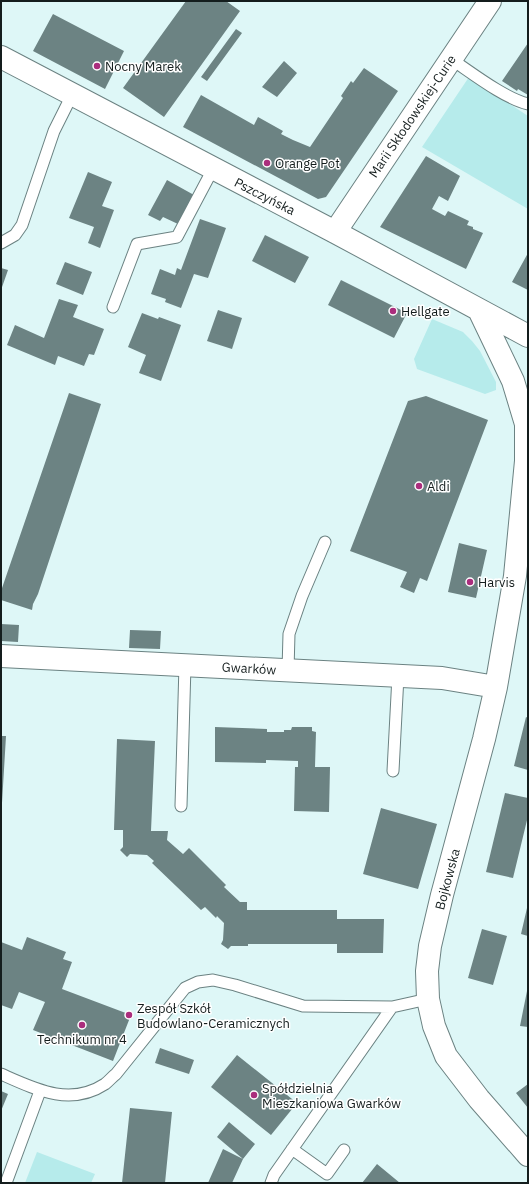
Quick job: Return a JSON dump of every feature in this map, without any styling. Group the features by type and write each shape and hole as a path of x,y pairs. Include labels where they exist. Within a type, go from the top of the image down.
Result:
{"street":[{"name":"Marii Skłodowskiej-Curie","path":"335,232 490,1"},
{"name":"Pszczyńska","path":"1,57 335,232 528,336"},
{"name":"Bojkowska","path":"479,310 512,381 527,421 526,461 515,576 496,687 484,739 442,895 430,946 427,971 428,999 434,1026 446,1056 479,1099 528,1155"},
{"name":"Bojkowska","path":"515,576 528,533"},
{"name":"Gwarków","path":"1,656 442,678 496,687"}],"lane":[{"path":"451,59 484,81 520,102 528,104"},
{"path":"1,243 15,235 22,225 54,131 72,95"},
{"path":"114,307 137,244 177,237 213,169"},
{"path":"288,670 289,634 302,596 325,542"},
{"path":"181,806 186,665"},
{"path":"393,771 398,676"},
{"path":"1,1074 40,1091 70,1096 87,1092 104,1084 116,1074 185,988 191,984 205,980 213,980 235,985 302,1006 392,1007 428,999"},
{"path":"271,1183 274,1175 392,1007"},
{"path":"6,1183 40,1091"},
{"path":"292,1149 326,1174 344,1150"}],"shaded area":[{"path":"469,77 528,116 528,209 422,147"},
{"path":"432,319 463,332 472,341 480,351 496,382 496,390 485,394 417,369 414,359"},
{"path":"37,1152 95,1174 91,1183 25,1183"}],"building":[{"path":"186,1 226,1 240,11 164,117 123,88"},
{"path":"53,14 124,51 105,89 33,51"},
{"path":"236,29 242,33 207,81 201,77"},
{"path":"528,43 528,95 518,89 517,91 502,81"},
{"path":"284,61 297,73 277,97 262,87"},
{"path":"364,68 398,91 326,197 318,199 183,127 201,95 254,125 258,117 283,131 281,134 310,147 343,98 341,96 351,81 353,83"},
{"path":"426,156 460,176 448,201 439,196 432,209 445,216 448,211 469,221 467,225 483,233 466,269 380,227"},
{"path":"88,172 112,182 102,206 114,210 100,248 88,243 94,227 69,218"},
{"path":"167,180 194,195 178,224 163,217 160,221 148,215"},
{"path":"200,219 226,228 208,278 194,274 181,308 165,302 166,299 151,294 160,269 175,275 177,268 181,270"},
{"path":"265,235 309,257 295,283 252,261"},
{"path":"528,253 528,290 512,282"},
{"path":"65,262 92,272 83,295 56,284"},
{"path":"1,268 8,270 1,290"},
{"path":"341,280 407,313 394,338 328,305"},
{"path":"59,299 78,305 73,317 104,329 94,355 89,354 84,366 58,356 55,365 7,345 15,325 44,338"},
{"path":"218,310 242,318 232,349 207,341"},
{"path":"142,313 181,325 161,381 139,373 146,355 128,347"},
{"path":"69,393 101,404 32,610 1,600 1,591"},
{"name":"Aldi","path":"426,396 488,420 427,581 420,578 414,593 400,587 407,572 350,551 408,401"},
{"path":"459,543 487,550 476,598 448,592"},
{"path":"1,624 19,625 18,642 1,641"},
{"path":"130,630 161,631 160,649 129,648"},
{"path":"526,717 528,718 528,770 514,766"},
{"path":"215,727 267,729 267,732 284,732 284,730 291,730 292,727 312,727 312,731 316,732 315,767 330,767 329,812 294,811 295,767 298,767 298,761 266,760 266,763 215,762"},
{"path":"1,736 6,736 2,803 1,803"},
{"path":"117,739 155,741 151,831 168,831 167,840 183,854 189,848 226,885 224,887 240,902 247,902 247,910 337,910 337,919 384,919 383,953 337,953 337,944 248,944 248,946 231,946 228,949 221,944 223,940 224,923 217,916 216,918 205,907 201,910 152,863 154,861 147,855 130,854 127,857 120,850 123,847 123,830 114,830"},
{"path":"505,793 528,798 528,816 513,878 486,872"},
{"path":"381,808 437,824 418,889 363,874"},
{"path":"528,908 528,936 521,934"},
{"path":"482,929 507,936 493,985 468,978"},
{"path":"27,937 66,952 63,959 72,962 62,989 131,1015 113,1061 33,1030 45,1002 19,992 12,1009 1,1005 1,942 22,950"},
{"path":"528,991 528,1027 520,1026"},
{"path":"160,1048 194,1060 189,1074 155,1063"},
{"name":"Spółdzielnia Mieszkaniowa Gwarków","path":"237,1055 297,1103 271,1135 211,1087"},
{"path":"528,1084 528,1108 516,1093"},
{"path":"1,1091 8,1094 1,1111"},
{"path":"130,1108 172,1112 165,1183 122,1183"},
{"path":"229,1122 255,1144 243,1159 217,1137"},
{"path":"223,1149 243,1159 232,1183 208,1183"},
{"path":"377,1164 400,1183 362,1183"}],"place":[{"name":"Nocny Marek","path":"97,66"},
{"name":"Orange Pot","path":"267,163"},
{"name":"Hellgate","path":"393,311"},
{"name":"Aldi","path":"419,486"},
{"name":"Harvis","path":"470,582"},
{"name":"Zespół Szkół Budowlano-Ceramicznych","path":"129,1015"},
{"name":"Technikum nr 4","path":"82,1025"},
{"name":"Spółdzielnia Mieszkaniowa Gwarków","path":"254,1095"}]}
